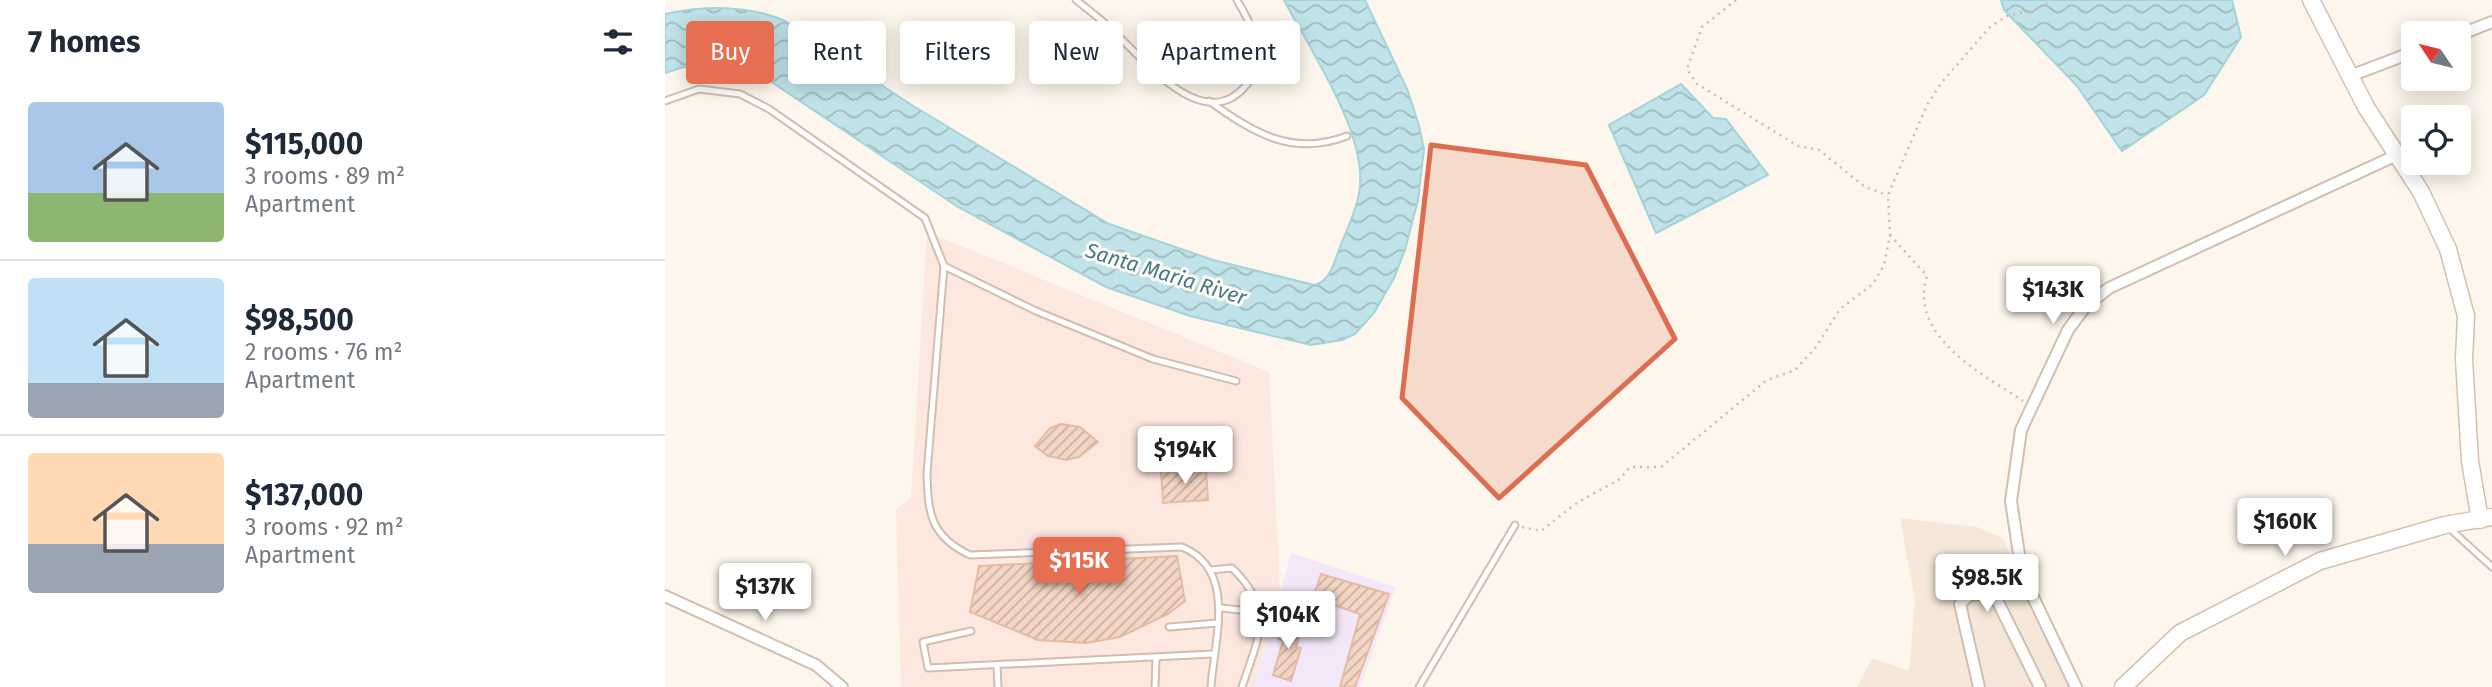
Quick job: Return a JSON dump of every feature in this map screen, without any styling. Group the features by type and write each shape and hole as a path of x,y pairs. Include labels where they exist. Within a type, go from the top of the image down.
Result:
{"street":[{"path":"2123,687 2180,633 2320,561 2445,525 2486,518 2470,461 2465,359 2466,316 2448,249 2421,192 2367,107 2311,0"},
{"path":"2471,30 2492,22"},
{"path":"2350,76 2401,57"},
{"path":"2076,687 2022,574 2011,500 2021,430 2068,330 2084,307 2109,288 2399,154"},
{"path":"1979,687 1960,604 1969,595 1993,592 2040,687"},
{"path":"665,596 816,665 842,687"}],"lane":[{"path":"1076,0 1112,30 1168,86 1189,97 1209,101 1233,97 1246,86 1254,75 1260,57 1257,37 1237,0"},
{"path":"665,101 699,89 720,89 740,94 769,110 925,218 944,266 927,473 928,507 933,524 945,540 970,555 1182,547 1204,559 1211,570 1221,608 1213,654 1212,687"},
{"path":"1209,101 1257,133 1300,145 1326,144 1347,136"},
{"path":"944,266 1036,311 1153,359 1236,381"},
{"path":"1419,687 1515,525"},
{"path":"2445,525 2492,566"},
{"path":"1211,570 1233,568 1246,581 1262,622 1242,687"},
{"path":"1221,608 1259,612"},
{"path":"1169,626 1218,623"},
{"path":"971,631 923,642 928,668 997,667 1213,654"},
{"path":"1155,687 1156,659"},
{"path":"997,667 998,687"}],"path":[{"path":"1515,525 1541,531 1579,502 1620,479 1630,467 1661,467 1767,380 1795,370 1816,347 1840,309 1873,284 1884,265 1890,235 1888,195 1927,105 1942,82 1991,26 2009,15 2035,10 2053,0"},
{"path":"1736,1 1714,15 1702,27 1687,69 1689,75 1697,84 1798,146 1819,150 1865,187 1888,195"},
{"path":"1890,235 1927,276 1921,292 1923,309 1955,357 2032,406"}],"highlighted area":[{"path":"1431,145 1586,165 1675,339 1499,498 1402,398"}],"shaded area":[{"path":"927,232 1269,372 1280,587 1254,687 901,687 896,510 911,497"},
{"path":"1900,518 1977,527 2003,538 2069,687 1857,687 1872,658 1909,671 1915,601"},
{"path":"1291,553 1396,587 1360,687 1254,687"}],"water":[{"name":"Santa Maria River","path":"1284,0 1365,0 1408,91 1424,149 1418,200 1405,250 1394,278 1374,313 1355,334 1342,340 1311,345 1190,316 1106,287 958,207 774,84 774,21 686,21 686,66 665,73 665,14 726,8 771,16 788,23 788,84 880,84 1109,224 1213,260 1314,285 1320,283 1331,270 1352,218 1360,186 1359,164 1354,140 1334,91 1300,29 1300,21 1296,21"},
{"path":"2001,0 2232,0 2241,37 2204,95 2122,151 2077,86 2004,10"},
{"path":"1681,84 1713,118 1726,119 1768,175 1656,233 1609,125"}],"building":[{"path":"1061,424 1080,427 1098,442 1079,457 1066,460 1048,456 1035,446 1050,428"},
{"path":"1206,468 1208,500 1163,503 1161,471"},
{"path":"1177,556 1185,601 1168,614 1120,637 1086,643 1038,640 970,612 979,566"},
{"path":"1321,574 1389,594 1355,687 1340,687 1360,614 1313,598"},
{"path":"1283,622 1302,627 1296,647 1301,648 1291,681 1273,675 1283,641 1278,639"}]}
